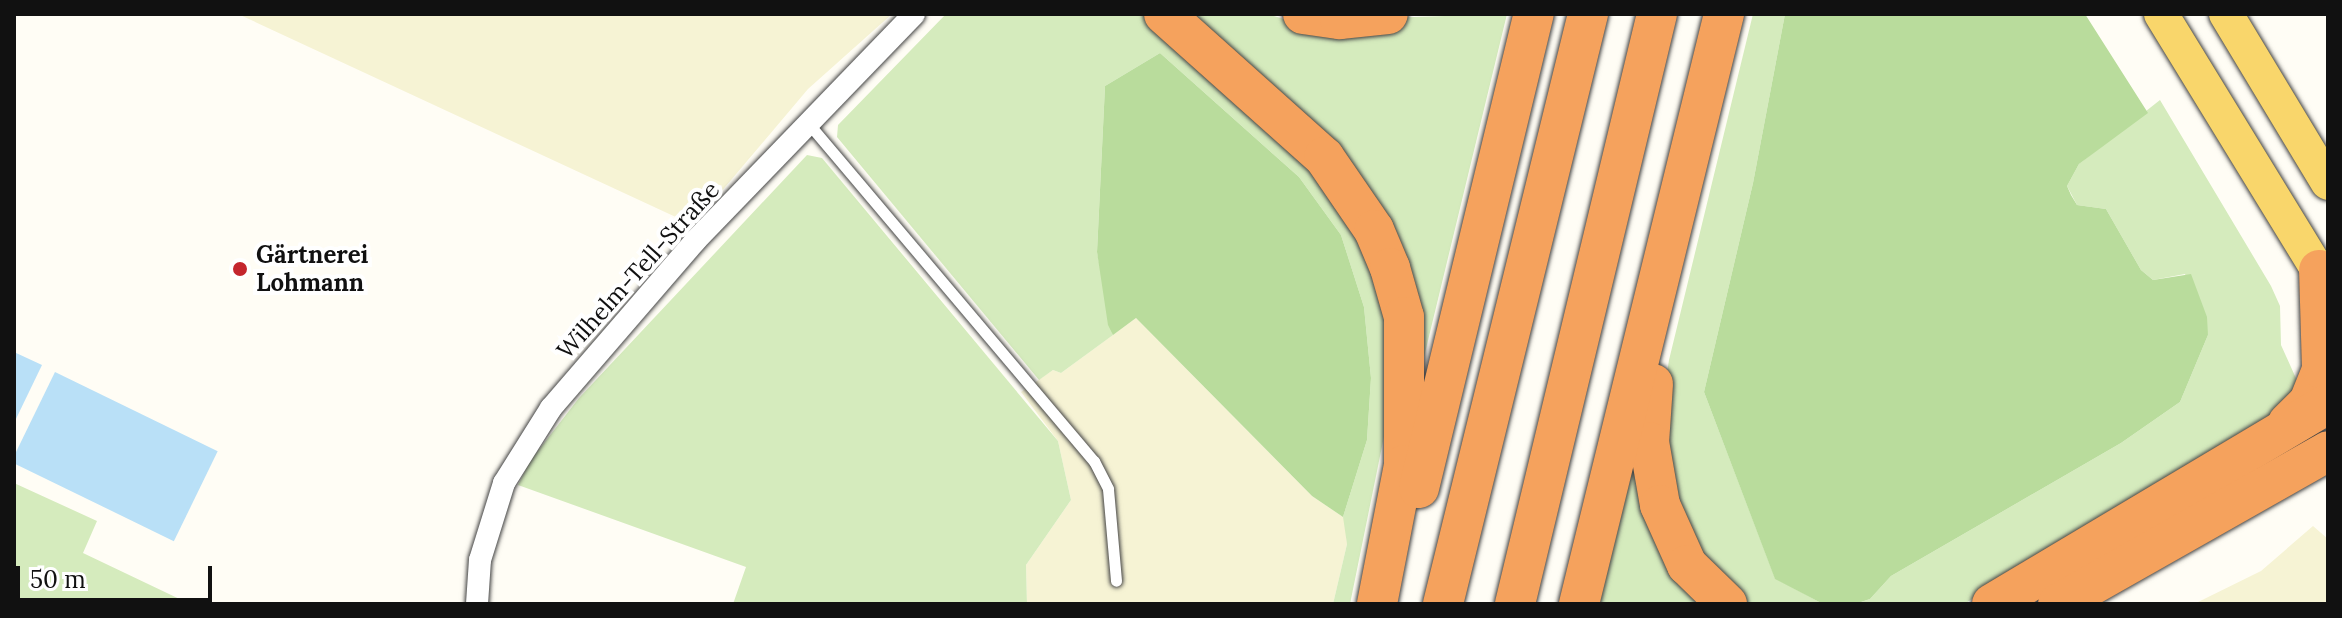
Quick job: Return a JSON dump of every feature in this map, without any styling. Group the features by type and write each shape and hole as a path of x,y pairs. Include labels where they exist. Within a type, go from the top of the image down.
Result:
{"highway":[{"path":"1164,14 1324,157 1374,230 1390,268 1404,317 1404,465 1377,604"},
{"path":"1303,14 1340,19 1388,14"},
{"path":"1385,604 1473,275 1534,14"},
{"path":"1443,604 1588,14"},
{"path":"1515,604 1657,14"},
{"path":"1579,604 1724,14"},
{"path":"1678,204 1685,250 1654,379 1649,442 1672,538 1687,565 1727,604"},
{"path":"2280,432 2309,402 2322,369 2323,279"},
{"path":"1992,604 2328,404"},
{"path":"2058,604 2328,451"}],"main road":[{"path":"2161,14 2323,279"},
{"path":"2226,14 2328,183"}],"street":[{"name":"Wilhelm-Tell-Straße","path":"477,604 491,517 522,447 695,241 914,14"}],"lane":[{"path":"808,123 1094,461 1108,489 1116,581"}],"shaded area":[{"path":"238,14 892,14 808,89 693,225"},
{"path":"1136,318 1312,496 1346,519 1347,544 1333,604 1027,604 1026,565 1071,500 1058,441 1021,392 1053,370 1061,373"},
{"path":"2313,526 2328,539 2328,604 2194,604 2261,571"}],"green space":[{"path":"946,14 1146,14 1291,144 1361,242 1385,321 1390,407 1350,604 1333,604 1347,544 1343,517 1367,440 1371,378 1364,307 1341,235 1299,177 1160,53 1105,86 1097,252 1113,335 1061,373 1053,370 1039,380 837,137 838,125"},
{"path":"1180,14 1268,14 1290,21 1507,14 1424,357 1406,285"},
{"path":"1753,14 1785,14 1753,183 1704,392 1775,578 1823,604 1750,604 1734,594 1716,578 1672,505 1664,393 1669,360"},
{"path":"1785,14 2085,14 2148,113 2079,164 2067,186 2077,205 2106,209 2141,270 2153,280 2191,274 2207,317 2208,335 2180,402 2121,443 1891,576 1870,599 1855,604 1823,604 1775,579 1704,392 1753,183"},
{"path":"1160,53 1299,177 1341,235 1364,307 1371,378 1367,440 1343,517 1312,496 1136,318 1113,335 1108,325 1097,252 1105,86"},
{"path":"2160,100 2271,286 2280,306 2281,345 2299,385 2266,422 1964,604 1855,604 1870,599 1891,576 2121,443 2180,402 2208,335 2185,274 2153,280 2141,270 2106,209 2077,205 2067,186 2079,164"},
{"path":"807,155 822,158 1058,441 1071,500 1026,565 1027,604 733,604 746,567 518,485 530,461 579,398"},
{"path":"1629,456 1703,604 1600,604 1607,548"},
{"path":"14,483 97,521 83,553 190,604 14,604"}],"water":[{"path":"14,352 42,365 14,423"},
{"path":"55,372 218,451 174,541 14,463 14,456"}],"place":[{"name":"Gärtnerei Lohmann","path":"240,269"}]}
